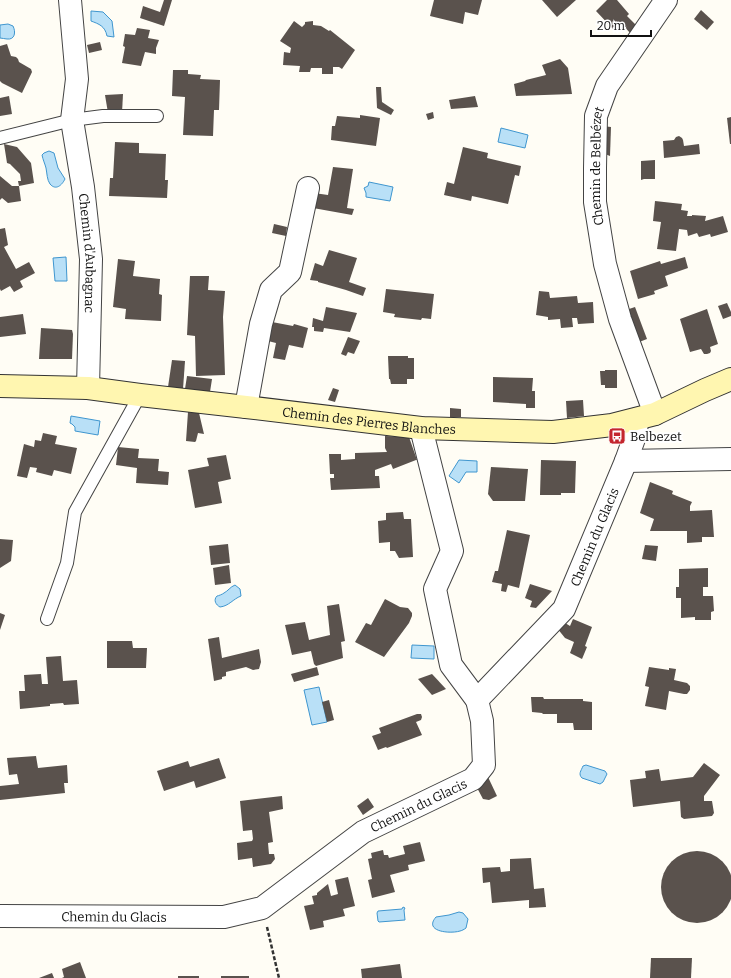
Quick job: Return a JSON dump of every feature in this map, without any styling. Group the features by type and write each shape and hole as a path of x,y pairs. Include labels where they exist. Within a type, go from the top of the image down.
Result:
{"street":[{"name":"Chemin d'Aubagnac","path":"70,0 77,79 72,120 83,187 91,259 88,388"},
{"name":"Chemin de Belbézet","path":"646,417 605,264 595,202 596,116 607,86 666,0"},
{"path":"246,407 261,324 271,290 290,272 308,188"},
{"name":"Chemin des Pierres Blanches","path":"0,386 88,388 421,428 553,432 612,425 646,417 731,379"},
{"name":"Chemin du Glacis","path":"0,916 224,917 262,908 363,832 473,779 484,765 482,721 477,700 564,608 626,461 636,433 646,417"},
{"path":"421,428 452,551 435,589 451,665 477,700"},
{"path":"626,461 731,460"}],"lane":[{"path":"0,138 72,120 103,116 157,116"},
{"path":"48,620 67,563 75,512 140,395"}],"path":[{"path":"262,908 280,978"}],"water":[{"path":"91,11 103,12 112,21 114,37 107,36 99,24 91,21"},
{"path":"8,24 13,26 15,33 13,37 10,39 0,38 0,25"},
{"path":"501,128 528,135 525,148 498,142"},
{"path":"49,151 54,153 58,168 65,179 61,185 57,187 52,186 49,182 42,155"},
{"path":"369,182 393,187 390,201 366,197 364,188 368,186"},
{"path":"66,257 67,281 55,281 53,258"},
{"path":"71,416 100,421 98,435 75,431 75,427 70,423"},
{"path":"459,460 477,461 477,472 466,472 459,483 449,476"},
{"path":"235,585 240,589 241,596 220,607 216,604 215,601 217,596"},
{"path":"412,645 434,646 434,659 411,658"},
{"path":"319,687 327,722 312,725 304,690"},
{"path":"586,765 605,771 607,774 603,782 600,784 582,778 580,772 583,766"},
{"path":"403,907 405,908 405,920 378,921 378,911 402,909"},
{"path":"459,912 463,913 468,919 466,928 461,931 445,932 436,929 433,926 433,922 436,917"}],"building":[{"path":"164,0 172,0 164,26 140,18 143,6 160,12"},
{"path":"434,0 482,0 478,15 465,12 463,24 430,16"},
{"path":"542,0 576,0 557,17"},
{"path":"607,0 617,0 629,14 627,16 637,26 631,34 620,22 613,29 596,11"},
{"path":"701,10 714,22 707,30 694,19"},
{"path":"294,21 302,27 305,22 313,21 313,25 321,26 329,31 330,30 355,50 342,69 339,67 333,67 333,74 322,74 322,68 311,68 310,72 299,72 300,66 283,65 284,52 290,53 291,48 280,41"},
{"path":"137,28 150,30 148,38 159,40 156,48 156,54 145,52 141,66 122,63 125,47 123,46 125,34 135,35"},
{"path":"100,42 102,50 89,53 87,45"},
{"path":"7,44 11,56 16,57 19,62 31,69 32,72 22,93 0,81 0,46"},
{"path":"560,59 568,68 572,94 516,96 514,84 546,75 542,65"},
{"path":"173,70 188,70 188,74 201,75 200,79 220,80 219,110 214,110 213,136 183,135 185,97 172,96"},
{"path":"376,87 381,87 382,102 394,110 391,115 377,108"},
{"path":"123,94 122,113 108,113 105,95"},
{"path":"9,96 12,114 0,116 0,98"},
{"path":"475,96 478,107 451,109 449,100"},
{"path":"433,112 434,118 428,120 426,114"},
{"path":"360,115 380,118 376,146 331,140 332,126 335,126 337,116 360,118"},
{"path":"731,117 731,144 730,144 727,118"},
{"path":"602,126 611,127 610,156 600,152"},
{"path":"679,136 683,140 684,146 699,144 700,154 664,158 663,141 674,140"},
{"path":"115,142 139,143 139,153 166,154 165,180 168,180 167,198 109,196 110,178 113,178"},
{"path":"4,144 17,147 31,163 34,183 19,186 18,181 21,181 20,174 7,163"},
{"path":"463,147 488,153 487,158 521,166 519,176 515,175 508,204 472,196 471,201 444,195 447,182 454,184"},
{"path":"655,160 655,179 641,180 641,161"},
{"path":"333,167 353,169 347,208 354,209 352,215 313,208 314,193 328,195"},
{"path":"0,176 12,186 19,186 21,201 8,203 2,198 0,200"},
{"path":"655,201 682,204 681,210 688,211 687,216 706,216 705,221 723,216 728,232 711,237 710,234 699,237 697,233 688,236 687,230 679,229 676,251 657,249 661,222 653,221"},
{"path":"274,224 287,227 286,236 272,233"},
{"path":"5,228 8,245 4,247 16,269 29,262 35,273 20,281 23,287 14,292 10,286 1,291 0,289 0,229"},
{"path":"329,250 357,258 349,282 366,288 363,296 318,281 310,280 315,263 323,266"},
{"path":"685,257 688,268 665,276 668,286 654,291 655,294 638,299 630,271 660,261 661,264"},
{"path":"118,259 135,261 133,276 160,279 159,294 162,295 161,321 125,319 126,309 113,307"},
{"path":"190,276 209,276 208,290 225,291 223,317 225,375 196,376 195,336 187,335"},
{"path":"386,289 434,294 431,319 422,318 421,320 394,317 395,314 383,312"},
{"path":"539,291 549,292 550,298 577,296 578,303 593,302 594,323 578,324 577,318 572,318 573,327 561,328 560,319 548,320 548,317 536,315"},
{"path":"727,303 731,316 723,319 718,306"},
{"path":"326,307 357,313 350,332 324,328 323,332 314,331 314,327 312,327 313,318 323,321"},
{"path":"635,307 647,339 634,344 623,311"},
{"path":"707,309 718,344 710,347 711,351 707,354 704,354 701,349 690,352 680,319"},
{"path":"23,314 26,334 0,337 0,317"},
{"path":"272,322 293,326 294,324 308,328 303,348 289,345 285,360 273,358 276,343 268,341"},
{"path":"41,328 72,330 72,359 39,359"},
{"path":"348,337 360,341 354,354 348,352 346,356 341,354"},
{"path":"388,356 408,356 408,358 414,358 414,379 407,379 407,384 391,384 389,379"},
{"path":"172,360 185,361 183,389 168,387"},
{"path":"617,370 617,388 605,388 605,385 601,385 600,371"},
{"path":"187,376 212,379 210,392 185,389"},
{"path":"493,377 533,378 532,391 535,391 535,408 526,408 526,404 493,402"},
{"path":"333,388 339,390 335,402 328,400"},
{"path":"583,400 584,416 567,418 566,401"},
{"path":"450,408 461,409 461,417 450,417"},
{"path":"188,412 199,413 204,434 198,433 195,442 186,441"},
{"path":"43,433 57,436 55,444 77,448 71,474 54,470 52,476 36,472 37,468 30,467 27,478 17,476 24,444 34,447 35,440 41,441"},
{"path":"385,436 409,437 417,460 393,469 391,464 375,470 375,476 379,476 380,488 331,490 330,478 334,478 334,474 330,474 329,454 341,454 341,460 355,459 355,453 387,452 385,448"},
{"path":"118,447 139,449 138,458 159,459 158,471 169,472 168,485 136,483 137,468 116,465"},
{"path":"226,455 231,479 218,482 222,503 195,508 188,470 209,466 207,458"},
{"path":"541,460 576,461 575,493 540,495"},
{"path":"491,467 528,469 525,501 493,501 488,494"},
{"path":"650,482 673,491 672,494 692,502 690,511 712,510 714,537 702,537 702,542 687,543 687,531 650,531 654,519 640,513"},
{"path":"403,512 404,519 411,519 413,557 399,558 395,551 390,551 390,542 379,543 378,521 386,520 386,513"},
{"path":"507,530 530,535 519,588 508,585 506,592 501,591 502,584 492,582 495,571 498,571"},
{"path":"0,539 13,540 11,561 0,568"},
{"path":"228,544 230,563 211,565 209,546"},
{"path":"645,545 658,546 656,561 642,559"},
{"path":"229,565 231,583 215,585 213,568"},
{"path":"708,568 708,587 703,587 703,596 713,596 714,611 711,612 711,620 695,620 695,617 681,618 681,598 676,598 676,587 679,587 679,569"},
{"path":"530,584 552,591 536,608 530,607 532,601 525,598"},
{"path":"385,599 400,607 408,608 412,613 412,616 409,623 384,657 355,642 366,623 371,625"},
{"path":"339,604 345,641 341,642 343,658 316,666 314,664 311,651 292,655 285,625 305,622 309,640 330,635 327,606"},
{"path":"0,613 5,615 0,630"},
{"path":"573,619 592,627 582,659 570,653 574,642 565,638 557,628 562,621 570,626"},
{"path":"219,637 222,658 259,649 261,662 259,669 253,670 246,667 226,672 226,676 222,677 222,679 214,681 208,639"},
{"path":"107,641 132,641 133,648 147,648 146,668 107,668"},
{"path":"61,656 63,681 77,680 79,704 50,704 50,706 20,709 19,691 25,691 24,675 41,674 42,684 48,684 46,657"},
{"path":"317,667 319,675 294,682 291,674"},
{"path":"649,667 669,670 669,668 676,669 674,680 687,683 690,686 690,690 687,694 669,691 666,710 645,706 649,687 645,686"},
{"path":"432,674 446,689 432,695 418,679"},
{"path":"531,697 543,697 544,699 583,699 583,701 592,702 592,730 574,730 573,723 557,723 557,714 532,712"},
{"path":"329,700 334,720 327,722 322,702"},
{"path":"417,714 421,714 422,717 421,720 416,722 422,735 378,750 372,736 381,733 379,728"},
{"path":"36,756 38,768 67,765 68,783 64,783 65,793 0,800 0,786 19,784 17,774 9,775 7,758"},
{"path":"219,758 226,778 196,788 194,781 164,791 157,771 188,761 190,767"},
{"path":"704,763 720,775 704,796 704,801 712,801 714,813 712,816 684,819 681,817 680,801 633,807 630,780 646,778 645,771 659,769 661,781 693,777"},
{"path":"488,777 497,796 489,800 483,799 475,784"},
{"path":"282,796 283,809 269,812 273,842 268,843 269,854 274,854 275,859 271,864 253,867 252,858 238,860 237,843 252,841 253,839 252,830 243,831 240,801"},
{"path":"368,798 374,807 363,815 357,806"},
{"path":"420,842 425,861 408,865 409,870 390,875 395,892 372,898 368,880 372,879 368,859 372,858 371,853 383,850 384,855 388,855 389,858 405,854 403,846"},
{"path":"690,851 704,851 711,853 723,861 731,873 733,887 731,901 723,913 711,921 704,923 690,923 683,921 671,913 663,901 661,894 661,880 663,873 671,861 683,853"},
{"path":"531,858 534,889 544,888 546,907 529,908 529,900 492,903 490,882 483,883 482,868 500,867 501,872 510,871 510,859"},
{"path":"348,877 355,906 343,909 345,916 323,921 324,927 310,930 304,906 314,904 312,896 317,895 317,893 328,884 331,896 338,894 335,880"},
{"path":"651,958 692,958 691,978 650,978"},
{"path":"80,962 86,978 62,978 64,977 62,969"},
{"path":"400,964 402,978 362,978 361,969"},
{"path":"52,973 54,978 39,978"},
{"path":"178,976 199,976 199,978 178,978"},
{"path":"221,976 249,976 249,978 221,978"}],"place":[{"name":"Belbezet","path":"617,436"}]}
